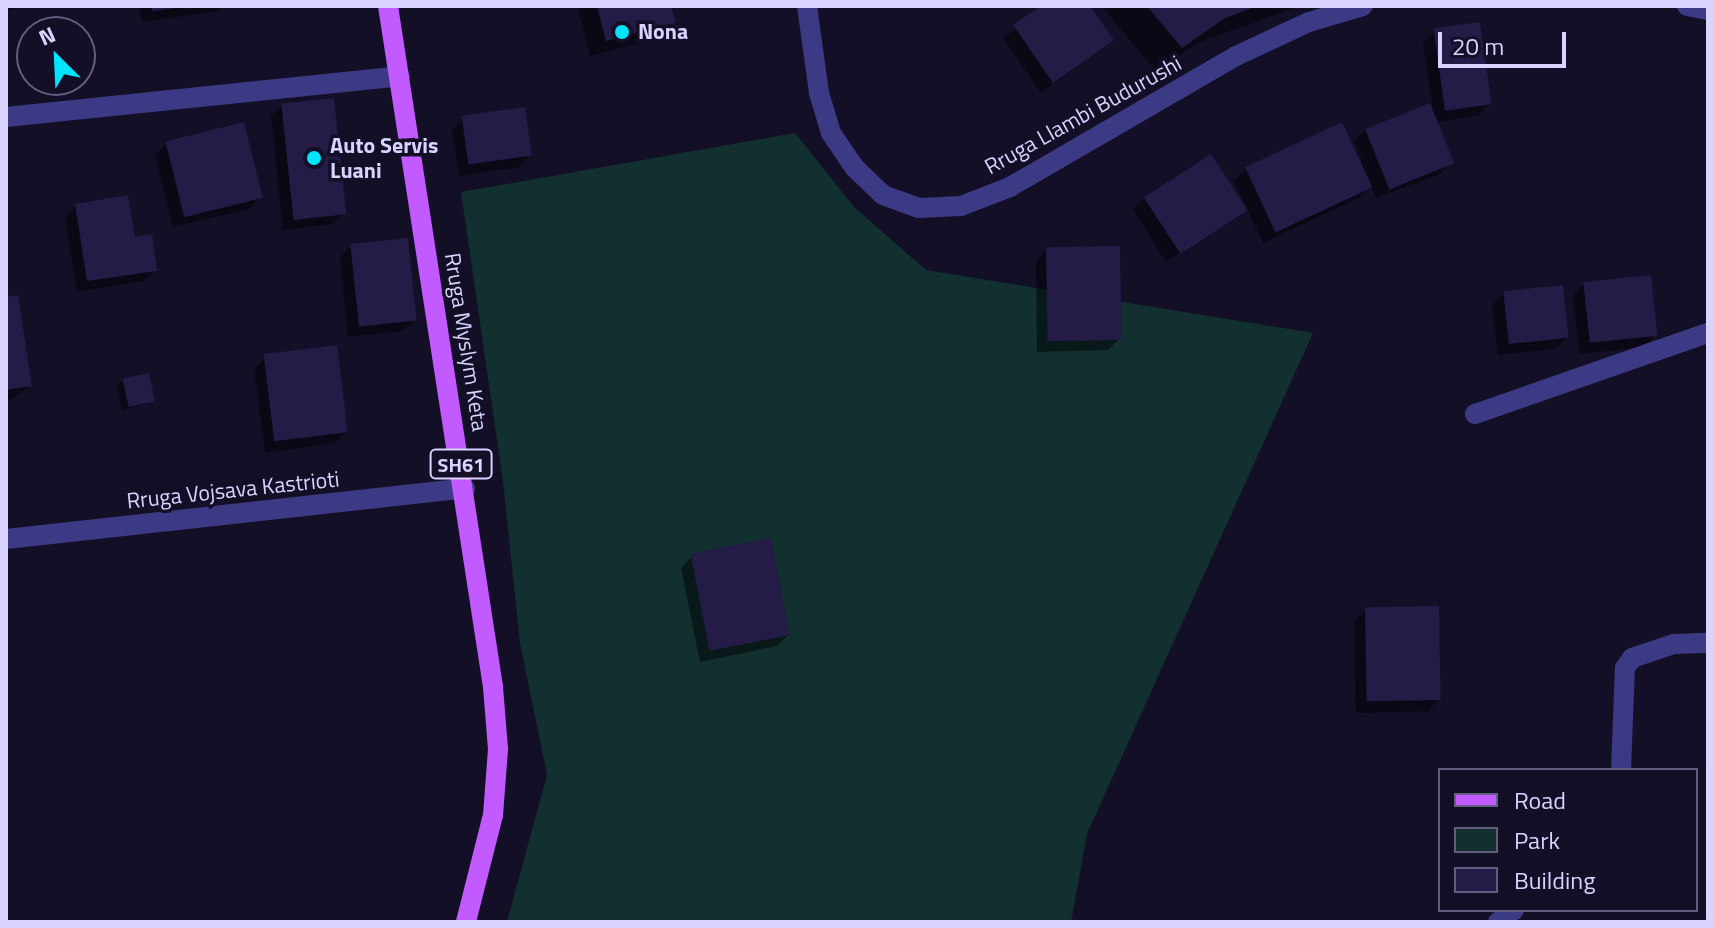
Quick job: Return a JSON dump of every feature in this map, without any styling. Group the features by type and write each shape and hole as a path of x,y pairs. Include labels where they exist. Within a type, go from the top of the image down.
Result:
{"main road":[{"name":"Rruga Myslym Keta","path":"388,6 465,488 498,749 493,815 466,922"}],"street":[{"name":"Rruga Llambi Budurushi","path":"807,6 819,93 831,133 854,167 883,195 919,208 961,206 1010,187 1236,56 1309,22 1363,6"},
{"path":"1687,6 1708,10"},
{"path":"6,117 400,76"},
{"path":"1475,414 1708,333"},
{"name":"Rruga Vojsava Kastrioti","path":"6,539 465,488"},
{"path":"1621,768 1625,668 1632,658 1674,644 1708,643"}],"green space":[{"path":"795,133 854,207 926,270 1313,333 1087,834 1071,922 507,922 547,775 520,643 503,481 461,192"}],"building":[{"path":"152,6 177,6 177,8 152,11"},
{"name":"Nona","path":"597,6 671,6 676,23 606,41"},
{"path":"1041,6 1090,6 1114,40 1053,83 1013,25"},
{"path":"1147,6 1258,6 1225,18 1182,48"},
{"path":"1480,22 1492,104 1445,111 1433,29"},
{"name":"Auto Servis Luani","path":"334,98 346,214 294,220 281,104"},
{"path":"1430,103 1454,163 1389,189 1365,129"},
{"path":"525,107 532,156 468,164 462,116"},
{"path":"244,122 263,198 184,217 165,142"},
{"path":"1342,122 1372,187 1275,232 1245,167"},
{"path":"1211,154 1247,210 1180,254 1144,198"},
{"path":"128,195 135,237 152,234 157,271 87,281 75,204"},
{"path":"408,238 417,321 359,327 350,244"},
{"path":"1120,246 1122,340 1048,341 1046,247"},
{"path":"1651,275 1657,336 1590,343 1583,282"},
{"path":"1563,285 1569,338 1509,344 1503,291"},
{"path":"18,295 32,386 6,390 6,297"},
{"path":"337,345 348,432 274,441 264,354"},
{"path":"149,373 155,401 129,407 123,379"},
{"path":"771,538 790,635 709,651 691,554"},
{"path":"1439,606 1441,700 1367,701 1365,607"}],"place":[{"name":"Nona","path":"622,32"},
{"name":"Auto Servis Luani","path":"314,158"}]}
